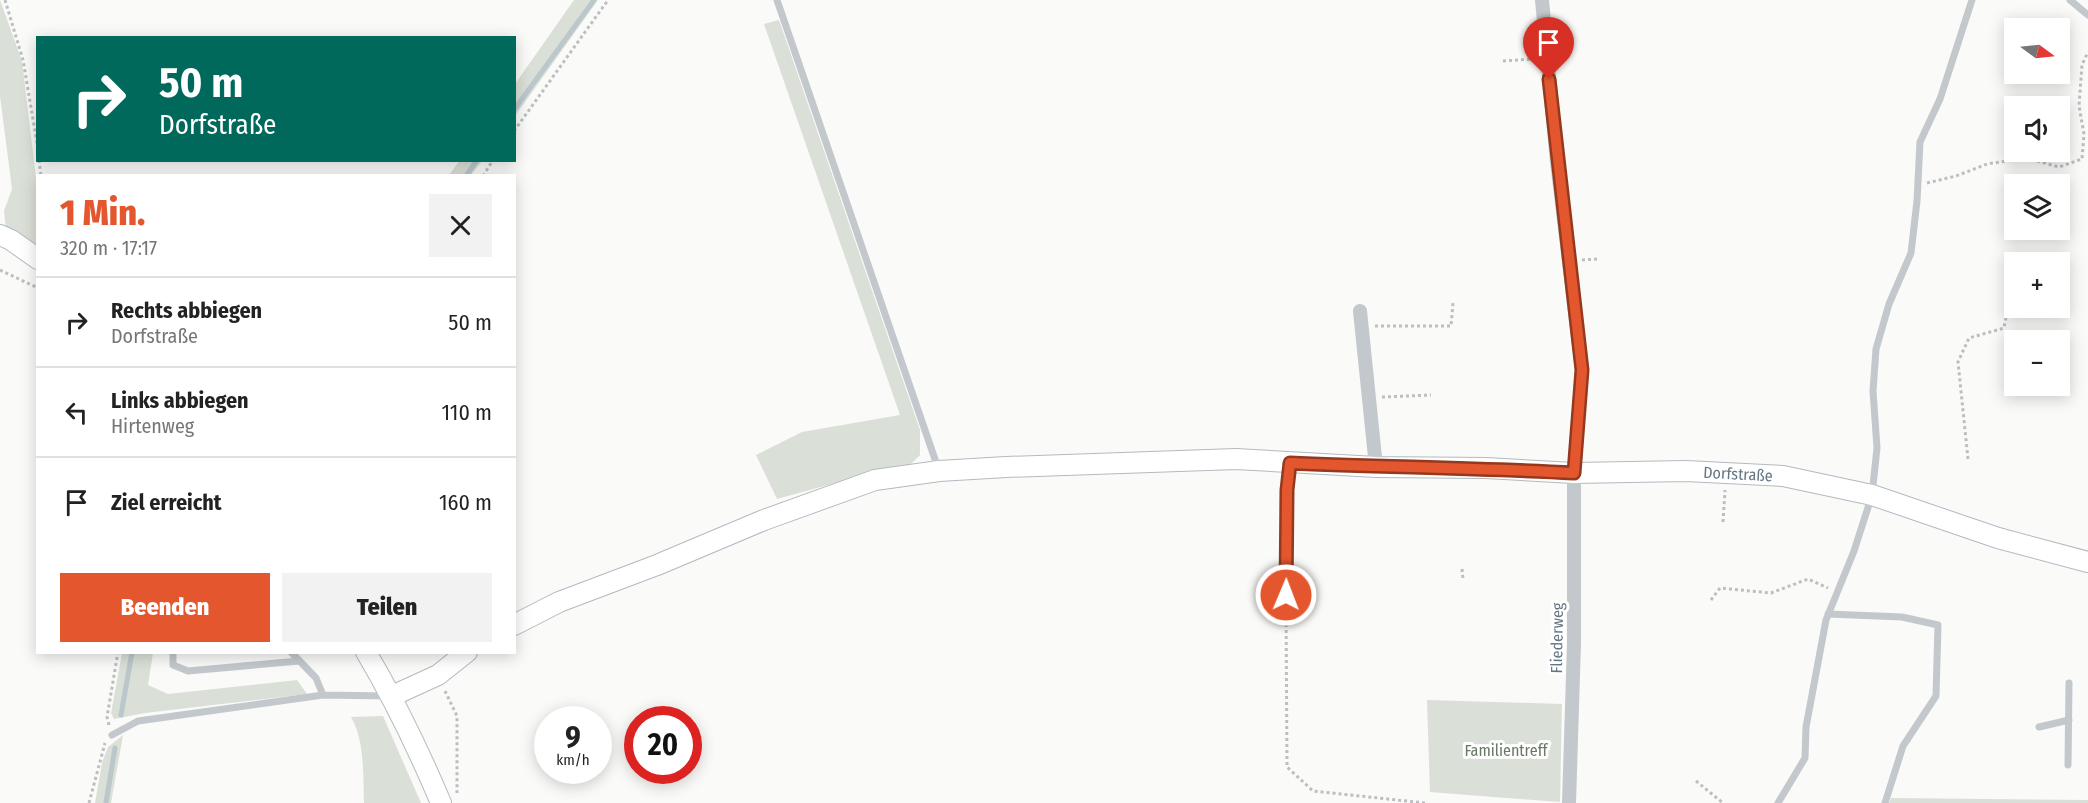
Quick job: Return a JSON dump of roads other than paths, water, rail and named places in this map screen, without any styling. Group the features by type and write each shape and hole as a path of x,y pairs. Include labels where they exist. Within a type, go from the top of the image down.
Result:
{"street":[{"name":"Fliederweg","path":"1542,0 1582,370 1574,473 1574,643 1569,803"},
{"path":"0,235 36,258"},
{"path":"1360,311 1376,467"},
{"name":"Dorfstraße","path":"516,624 559,602 657,565 775,516 874,480 939,471 1236,459 1376,467 1486,468 1574,473 1686,471 1783,476 1872,495 1998,538 2088,562"},
{"path":"367,654 392,696 414,741 449,798"},
{"path":"392,696 438,675 464,654"}],"lane":[{"path":"777,0 939,471"},
{"path":"1778,803 1805,758 1808,717 1828,614 1854,551 1872,495 1877,448 1874,391 1876,349 1889,304 1911,253 1920,142 1940,99 1972,0"},
{"path":"2070,0 2088,15"},
{"path":"1286,595 1287,490 1290,463"},
{"path":"1828,614 1902,617 1938,625 1936,696 1904,746 1885,803"},
{"path":"173,654 172,665 188,671 299,661"},
{"path":"293,654 316,678 323,695"},
{"path":"2068,765 2069,683"},
{"path":"112,735 138,721 323,695 392,696"},
{"path":"2039,727 2069,720"}],"waterway":[{"path":"516,107 594,0"},
{"path":"467,174 476,162"},
{"path":"121,715 132,654"},
{"path":"106,803 115,748"}],"park label":[{"name":"Familientreff","path":"1506,750"}]}
